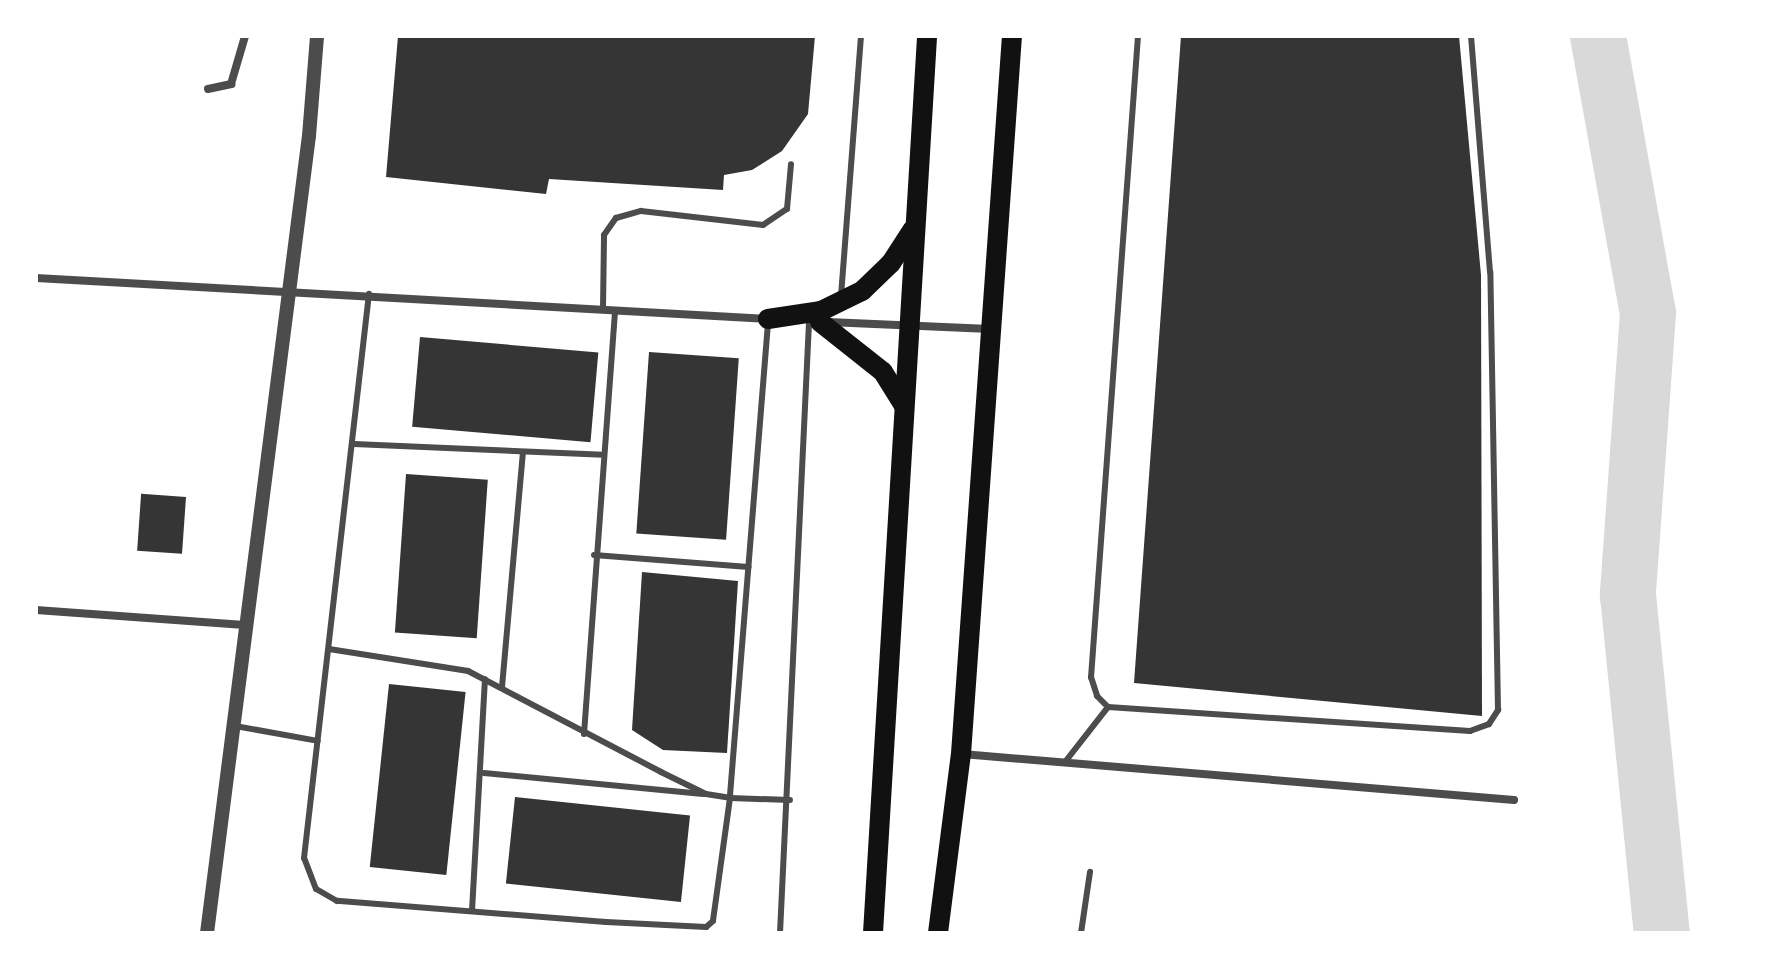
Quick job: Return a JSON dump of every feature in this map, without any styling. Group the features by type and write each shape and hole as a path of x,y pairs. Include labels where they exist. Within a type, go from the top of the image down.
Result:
{"main road":[{"path":"873,933 927,36"},
{"path":"938,933 961,754 1012,36"},
{"path":"768,319 841,304 878,278 914,228"},
{"path":"814,322 883,372 904,406"}],"street":[{"path":"208,89 231,84 245,36"},
{"path":"207,933 289,289 317,36"},
{"path":"36,278 289,289 814,322 990,329"},
{"path":"36,610 244,625"},
{"path":"961,754 1514,800"}],"lane":[{"path":"841,304 861,36"},
{"path":"1138,36 1091,677 1097,696 1108,707 1470,731 1489,724 1498,710 1490,272 1471,36"},
{"path":"603,309 604,235 616,218 641,211 763,225 787,209 791,164"},
{"path":"369,294 304,858 316,889 337,901 606,922 706,927 713,921 730,798 768,319"},
{"path":"584,734 594,555 615,310"},
{"path":"780,933 790,800 814,322"},
{"path":"354,444 603,455"},
{"path":"502,687 523,453"},
{"path":"594,555 749,567"},
{"path":"329,649 455,667 502,687 584,734 706,794"},
{"path":"472,911 484,773 485,679"},
{"path":"1065,762 1108,707"},
{"path":"231,726 318,741"},
{"path":"484,773 730,798 790,800"},
{"path":"1081,933 1090,872"},
{"path":"605,933 606,922"}],"building":[{"path":"398,36 815,36 808,114 782,151 752,170 724,175 723,190 549,179 546,194 386,177"},
{"path":"1181,36 1459,36 1481,275 1482,716 1134,683"},
{"path":"420,337 598,353 590,442 412,427"},
{"path":"649,352 739,358 726,540 636,534"},
{"path":"406,474 488,480 477,638 395,633"},
{"path":"141,494 186,497 182,554 137,551"},
{"path":"642,572 738,581 727,753 663,750 632,730"},
{"path":"389,684 466,692 446,875 370,867"},
{"path":"515,797 690,815 681,902 506,884"}],"waterway":[{"path":"1598,36 1648,313 1628,595 1662,933"}]}
